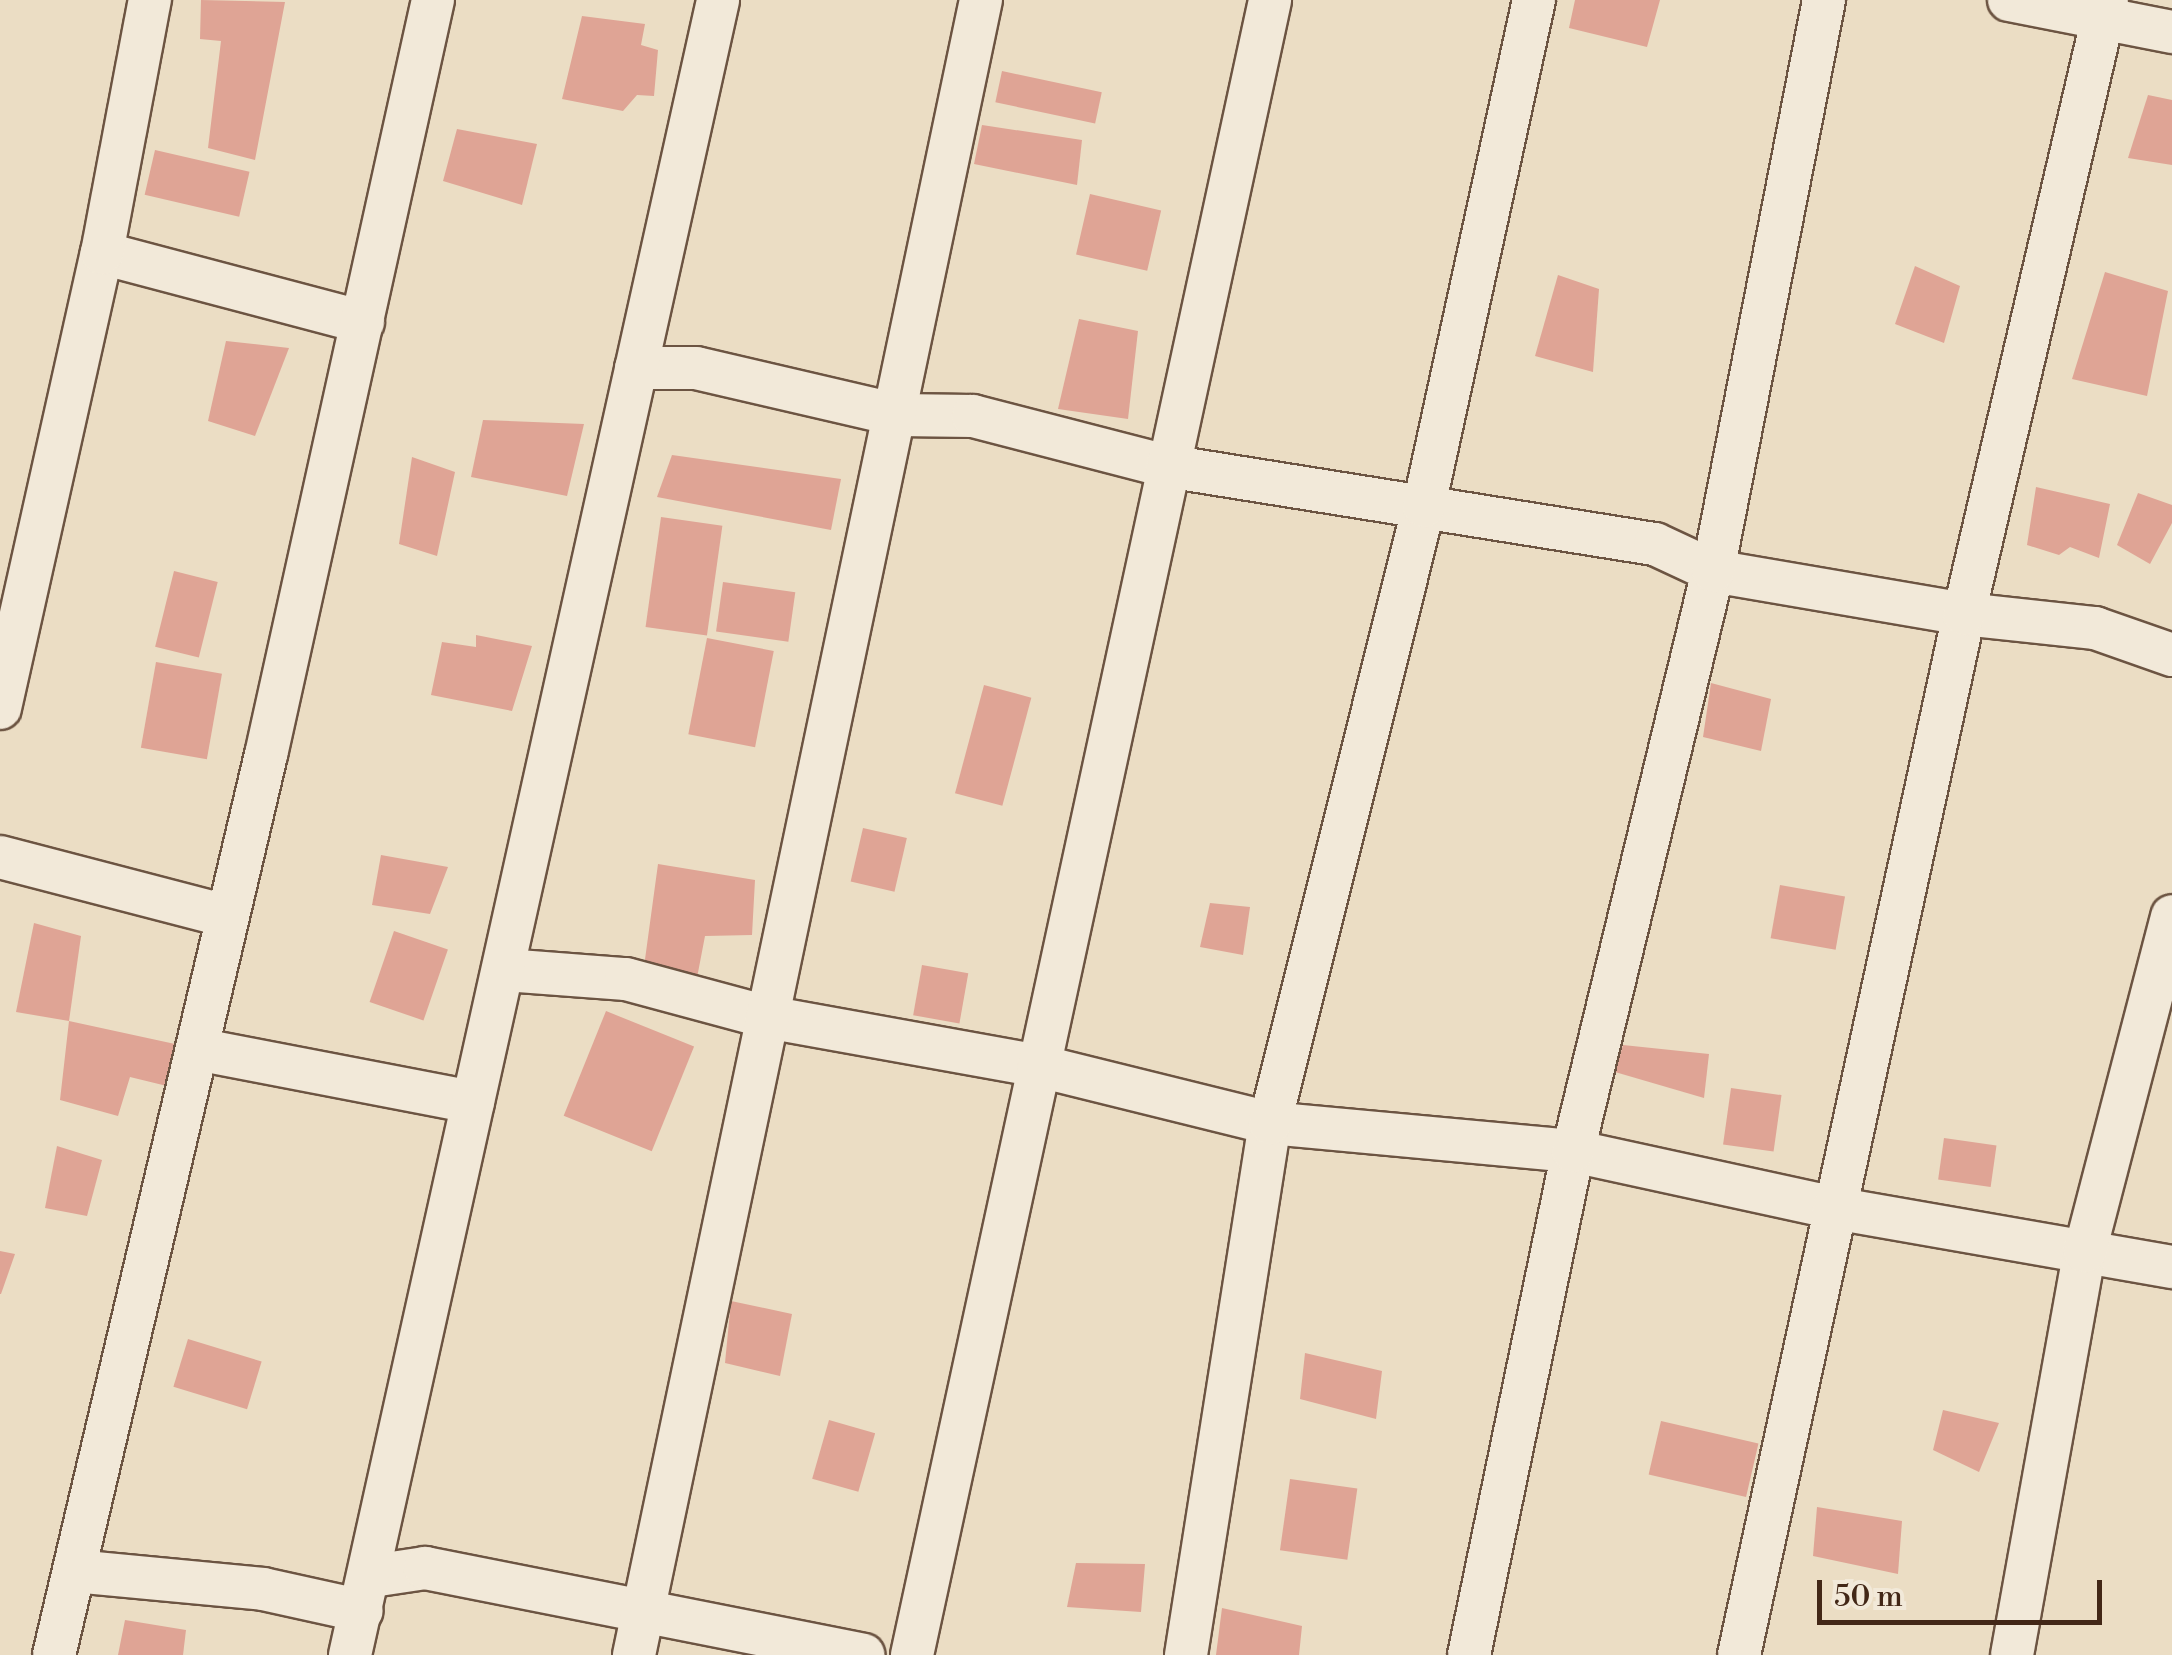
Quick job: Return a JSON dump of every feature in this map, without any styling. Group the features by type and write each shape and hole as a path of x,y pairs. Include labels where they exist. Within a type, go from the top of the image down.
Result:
{"street":[{"path":"0,708 102,253 150,0"},
{"path":"54,1655 197,1049 434,0"},
{"path":"350,1655 367,1594 472,1102 505,970 718,0"},
{"path":"638,1635 898,415 981,0"},
{"path":"912,1655 1270,0"},
{"path":"1186,1655 1270,1123 1424,506 1534,0"},
{"path":"1469,1655 1573,1151 1713,571 1824,0"},
{"path":"2009,0 2105,9 2172,32"},
{"path":"1739,1655 1964,614 2105,9"},
{"path":"102,253 363,322"},
{"path":"636,368 696,368 898,415 973,416 1167,466 1655,544 1713,571 1964,614 2095,628 2172,655"},
{"path":"0,857 227,916"},
{"path":"2012,1655 2086,1250 2172,916"},
{"path":"505,970 626,979 767,1017 1039,1066 1270,1123 1573,1151 1834,1208 2172,1267"},
{"path":"197,1049 472,1102"},
{"path":"74,1572 367,1594 425,1568 638,1635 863,1655"}],"building":[{"path":"201,0 285,2 255,160 208,148 221,41 200,39"},
{"path":"1575,0 1660,0 1647,47 1569,28"},
{"path":"582,16 645,24 641,45 658,50 654,96 637,95 623,111 562,99"},
{"path":"1002,71 1102,92 1095,124 995,102"},
{"path":"2148,95 2172,100 2172,165 2128,158"},
{"path":"982,125 1082,140 1077,185 974,164"},
{"path":"457,129 537,144 522,205 443,181"},
{"path":"155,150 250,172 239,217 145,195"},
{"path":"1090,194 1161,210 1147,271 1076,254"},
{"path":"1915,266 1960,286 1944,343 1895,324"},
{"path":"2105,272 2168,291 2147,396 2072,379"},
{"path":"1558,275 1599,289 1593,372 1535,356"},
{"path":"1079,319 1138,331 1128,419 1058,409"},
{"path":"226,341 289,348 255,436 208,421"},
{"path":"483,420 584,424 567,496 471,477"},
{"path":"672,455 841,479 831,530 657,497"},
{"path":"412,457 455,472 437,556 399,544"},
{"path":"2036,487 2110,504 2099,558 2070,547 2059,555 2027,545"},
{"path":"2138,493 2172,505 2172,523 2150,564 2117,545"},
{"path":"661,517 722,526 707,636 646,627"},
{"path":"174,571 218,582 199,658 155,647"},
{"path":"723,582 795,592 788,642 716,632"},
{"path":"476,635 532,646 512,711 431,695 442,642 476,647"},
{"path":"707,638 774,651 755,747 688,734"},
{"path":"156,662 222,674 207,759 141,748"},
{"path":"1711,683 1771,699 1761,751 1703,737"},
{"path":"984,685 1031,698 1002,806 955,793"},
{"path":"863,828 907,838 894,892 851,882"},
{"path":"381,855 448,867 430,914 372,905"},
{"path":"658,864 755,880 752,935 705,936 696,983 643,974"},
{"path":"1780,885 1845,896 1836,950 1771,938"},
{"path":"1210,903 1250,907 1243,955 1200,947"},
{"path":"34,923 81,936 69,1021 16,1012"},
{"path":"394,931 448,950 423,1020 370,1002"},
{"path":"922,965 968,973 959,1023 913,1015"},
{"path":"606,1011 694,1047 652,1151 564,1116"},
{"path":"69,1021 175,1044 171,1087 130,1077 118,1116 60,1100"},
{"path":"1623,1045 1709,1054 1704,1098 1615,1072"},
{"path":"1731,1088 1782,1095 1774,1152 1723,1144"},
{"path":"1944,1138 1996,1145 1991,1187 1938,1180"},
{"path":"57,1146 102,1160 87,1216 45,1208"},
{"path":"0,1251 15,1254 1,1294 0,1294"},
{"path":"731,1301 792,1314 780,1376 725,1363"},
{"path":"188,1339 262,1362 247,1409 173,1387"},
{"path":"1305,1353 1382,1371 1376,1419 1300,1399"},
{"path":"1943,1410 1999,1423 1979,1472 1933,1450"},
{"path":"829,1420 875,1433 858,1492 812,1479"},
{"path":"1661,1421 1758,1443 1746,1497 1649,1475"},
{"path":"1290,1479 1357,1488 1347,1560 1280,1550"},
{"path":"1817,1507 1902,1521 1898,1574 1813,1556"},
{"path":"1076,1563 1145,1564 1141,1612 1067,1607"},
{"path":"1222,1608 1302,1626 1299,1655 1216,1655"},
{"path":"125,1620 186,1630 183,1655 118,1655"}]}
